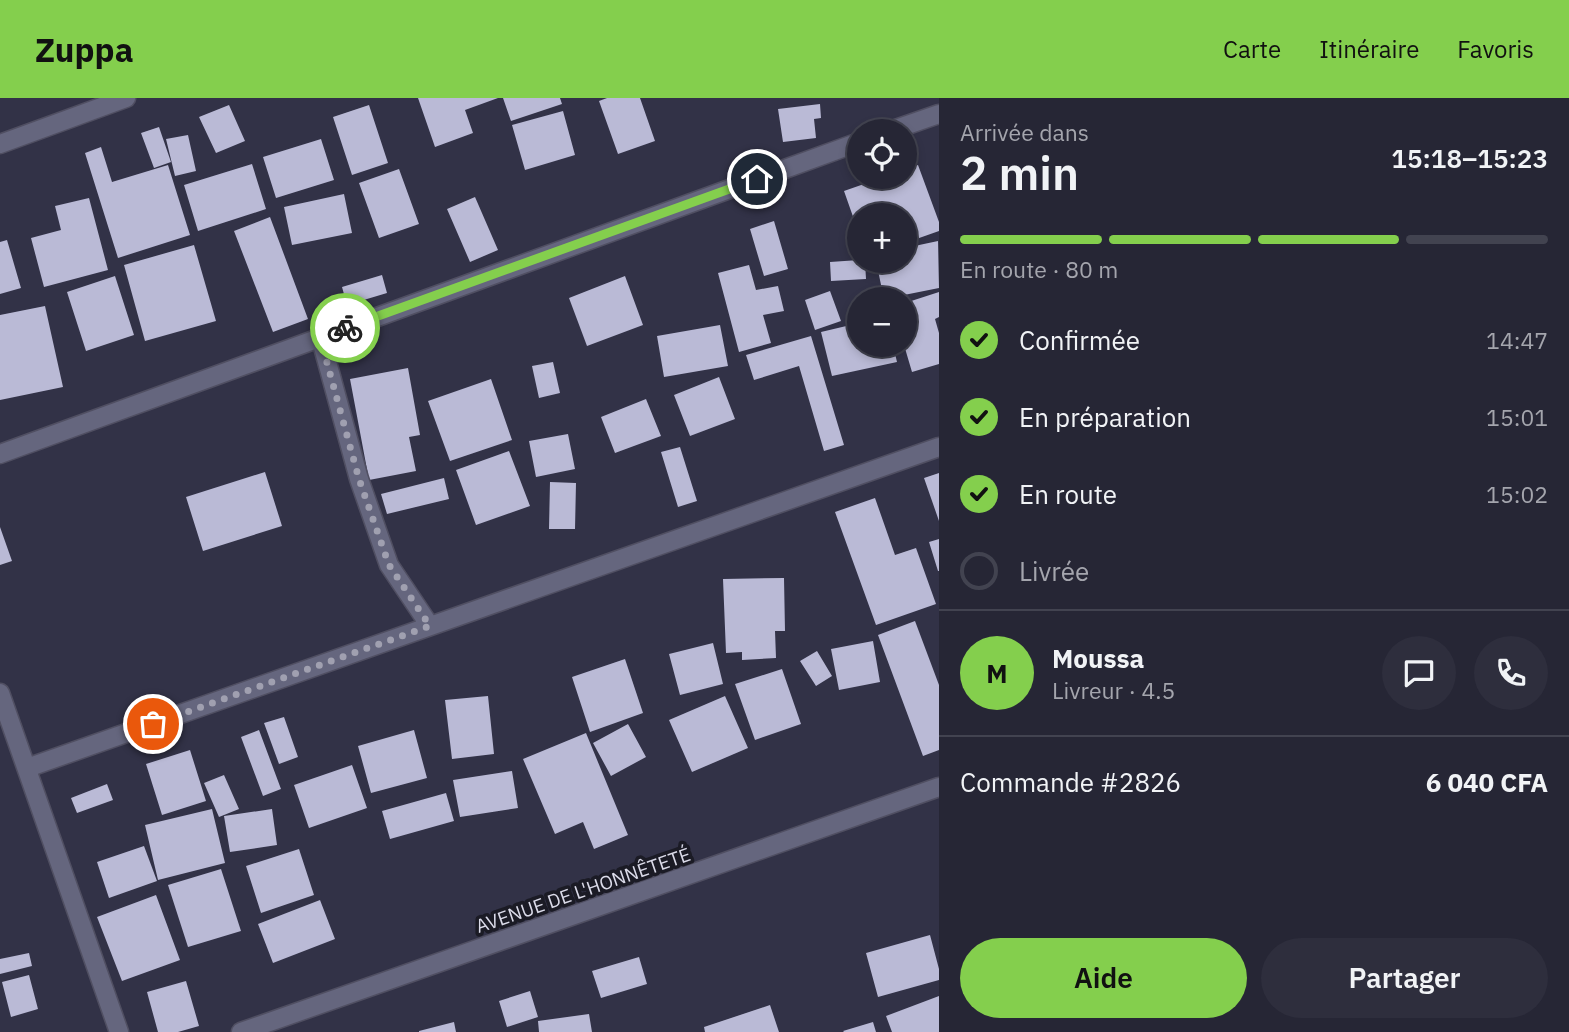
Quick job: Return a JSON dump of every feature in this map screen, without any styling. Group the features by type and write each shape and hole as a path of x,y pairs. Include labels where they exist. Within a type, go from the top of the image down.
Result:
{"street":[{"path":"0,144 126,98"},
{"path":"917,122 939,114"},
{"path":"0,454 847,146"},
{"path":"320,337 359,479 389,565 430,626"},
{"path":"27,768 939,447"},
{"path":"0,693 119,1032"},
{"name":"AVENUE DE L'HONNÊTETÉ","path":"241,1032 939,787"}],"building":[{"path":"418,98 498,98 465,110 473,133 435,147"},
{"path":"503,98 560,98 562,104 511,121"},
{"path":"607,98 640,98 655,141 618,154 599,101"},
{"path":"820,104 821,118 814,119 816,138 783,142 778,109"},
{"path":"229,105 245,141 216,153 199,117"},
{"path":"369,105 388,163 352,175 333,117"},
{"path":"563,111 575,155 525,170 512,125"},
{"path":"159,127 171,162 154,168 141,133"},
{"path":"188,135 196,171 175,176 166,139"},
{"path":"321,139 334,180 276,198 263,157"},
{"path":"101,147 112,182 168,165 190,235 118,258 85,153"},
{"path":"252,164 266,209 198,231 184,185"},
{"path":"917,165 939,222 939,231 917,239 917,203 848,203 844,191 850,189 917,189"},
{"path":"399,169 419,224 379,238 359,183"},
{"path":"344,194 352,233 292,245 284,207"},
{"path":"475,197 498,250 470,262 447,209"},
{"path":"89,198 108,270 44,287 31,238 61,230 55,206"},
{"path":"270,217 308,319 273,332 234,231"},
{"path":"774,221 788,269 764,276 750,229"},
{"path":"7,240 21,288 0,294 0,242"},
{"path":"938,241 939,288 917,292 917,287 881,287 879,273 917,273 917,245"},
{"path":"194,245 216,321 145,341 124,265"},
{"path":"847,261 847,273 866,273 866,279 831,281 830,262"},
{"path":"749,265 756,290 778,286 784,311 763,315 771,343 739,352 718,273"},
{"path":"382,275 387,293 347,305 342,287"},
{"path":"115,276 134,335 86,351 67,292"},
{"path":"625,276 643,325 587,346 569,298"},
{"path":"830,291 841,321 815,330 805,300"},
{"path":"939,292 939,317 935,319 939,333 939,364 912,372 908,357 917,357 917,299"},
{"path":"45,306 63,387 0,400 0,315"},
{"path":"720,325 728,366 664,377 657,336"},
{"path":"847,326 847,357 896,357 897,362 832,376 821,332"},
{"path":"811,336 844,445 824,451 799,366 754,380 746,355"},
{"path":"553,362 560,393 539,398 532,366"},
{"path":"408,368 420,435 409,437 416,471 369,480 350,379"},
{"path":"719,377 735,419 690,436 674,395"},
{"path":"491,379 512,440 450,461 428,401"},
{"path":"646,399 661,436 615,453 601,417"},
{"path":"568,434 575,469 536,477 529,441"},
{"path":"680,447 697,501 678,507 661,452"},
{"path":"509,451 530,506 476,525 456,470"},
{"path":"265,472 282,526 203,551 186,497"},
{"path":"939,473 939,521 924,478"},
{"path":"444,478 449,499 387,514 381,494"},
{"path":"550,482 576,483 575,529 549,529"},
{"path":"875,498 895,555 916,548 936,604 876,625 835,512"},
{"path":"0,527 12,561 0,565"},
{"path":"939,539 939,571 938,571 929,542"},
{"path":"784,578 785,631 775,631 776,658 742,660 742,652 726,653 723,579"},
{"path":"915,621 939,685 939,750 923,756 878,635"},
{"path":"873,641 880,682 839,690 831,649"},
{"path":"713,643 723,684 680,695 669,654"},
{"path":"817,651 832,676 816,686 800,661"},
{"path":"625,659 643,713 590,732 572,677"},
{"path":"782,669 801,724 755,740 735,684"},
{"path":"488,696 494,754 452,759 445,700"},
{"path":"725,696 748,748 692,772 669,720"},
{"path":"284,717 298,757 279,764 264,723"},
{"path":"628,724 646,757 611,776 593,743"},
{"path":"259,730 281,789 263,796 241,737"},
{"path":"414,730 427,778 371,793 358,746"},
{"path":"586,733 628,835 594,849 583,822 555,834 523,759"},
{"path":"190,750 206,801 162,815 146,764"},
{"path":"352,765 367,808 309,828 294,785"},
{"path":"512,771 518,808 460,817 453,780"},
{"path":"224,775 239,809 219,817 204,783"},
{"path":"107,784 113,800 77,813 71,798"},
{"path":"446,793 454,821 390,839 382,811"},
{"path":"212,809 225,863 158,880 145,825"},
{"path":"272,809 277,845 230,852 224,816"},
{"path":"144,846 157,881 109,898 97,862"},
{"path":"299,849 314,895 261,913 246,866"},
{"path":"221,869 241,931 188,947 168,885"},
{"path":"156,895 180,960 122,981 97,917"},
{"path":"320,900 335,939 273,963 258,924"},
{"path":"930,935 939,969 939,980 878,997 866,953"},
{"path":"29,953 32,966 0,974 0,959"},
{"path":"639,957 647,984 601,998 592,971"},
{"path":"29,975 38,1009 11,1017 2,982"},
{"path":"186,981 199,1026 178,1032 158,1032 147,992"},
{"path":"530,991 538,1017 507,1027 499,1001"},
{"path":"939,996 939,1032 892,1032 886,1016"},
{"path":"770,1005 779,1032 705,1032 704,1027"},
{"path":"589,1014 592,1032 539,1032 538,1021"},
{"path":"454,1022 456,1032 419,1032 419,1031"},
{"path":"873,1022 876,1032 843,1031"}],"way so far":[{"path":"153,724 430,626 389,565 359,479 320,337 345,328"}],"route":[{"path":"345,328 757,179"}]}
